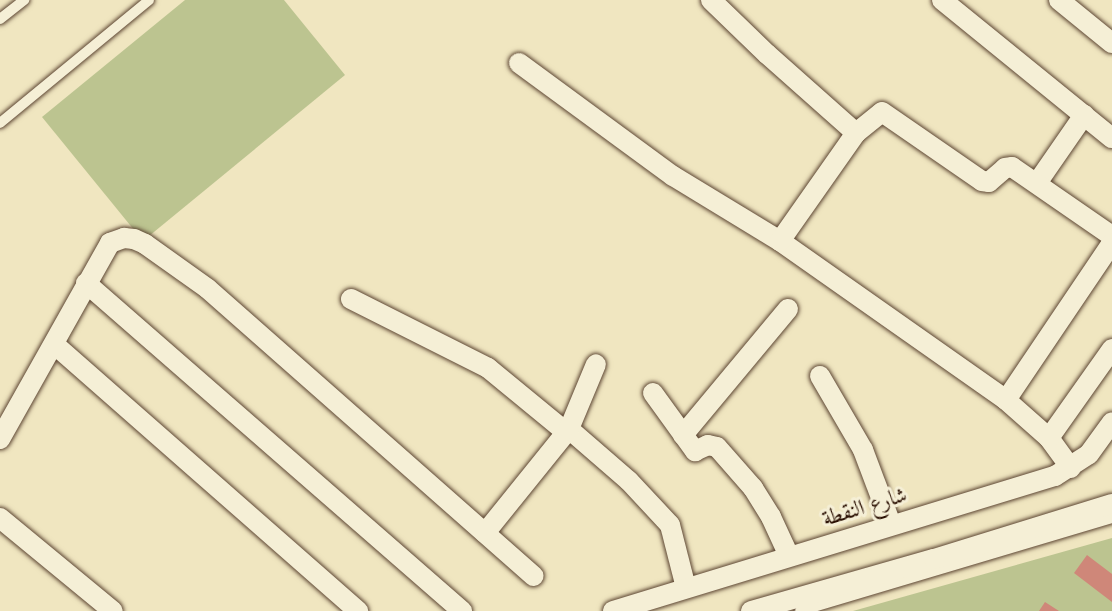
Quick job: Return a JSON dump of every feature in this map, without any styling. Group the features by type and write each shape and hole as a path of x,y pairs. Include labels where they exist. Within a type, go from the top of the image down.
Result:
{"street":[{"path":"711,0 767,54 856,133"},
{"path":"942,0 1112,138"},
{"path":"1059,0 1112,43"},
{"path":"519,63 673,176 780,242 1006,400 1049,438 1071,468"},
{"path":"780,242 856,133 878,114 886,113 982,181 989,182 1008,166 1112,236"},
{"path":"1036,183 1084,115"},
{"path":"0,439 110,243 124,238 145,244 208,289 534,576"},
{"path":"1006,400 1105,267 1112,243"},
{"path":"86,284 462,611"},
{"path":"351,299 488,368 628,481 670,525 686,588"},
{"path":"684,435 788,309"},
{"path":"54,344 358,611"},
{"path":"1049,438 1112,349"},
{"path":"485,533 568,431 596,364"},
{"path":"820,376 863,450 891,524"},
{"path":"653,393 695,451 711,444 724,455 762,502 789,556"},
{"name":"شارع النقطة","path":"613,611 891,524 1055,476 1071,468 1089,454 1112,422"},
{"path":"751,611 901,569 1112,504"},
{"path":"0,518 112,611"}],"lane":[{"path":"0,20 24,0"},
{"path":"0,123 149,0"},
{"path":"801,611 1112,518"}],"green space":[{"path":"185,0 284,0 345,75 143,241 42,117"},
{"path":"1112,538 1112,611 853,611"}],"building":[{"path":"1087,555 1112,574 1112,602 1074,573"},
{"path":"1045,602 1059,611 1039,611"}]}
